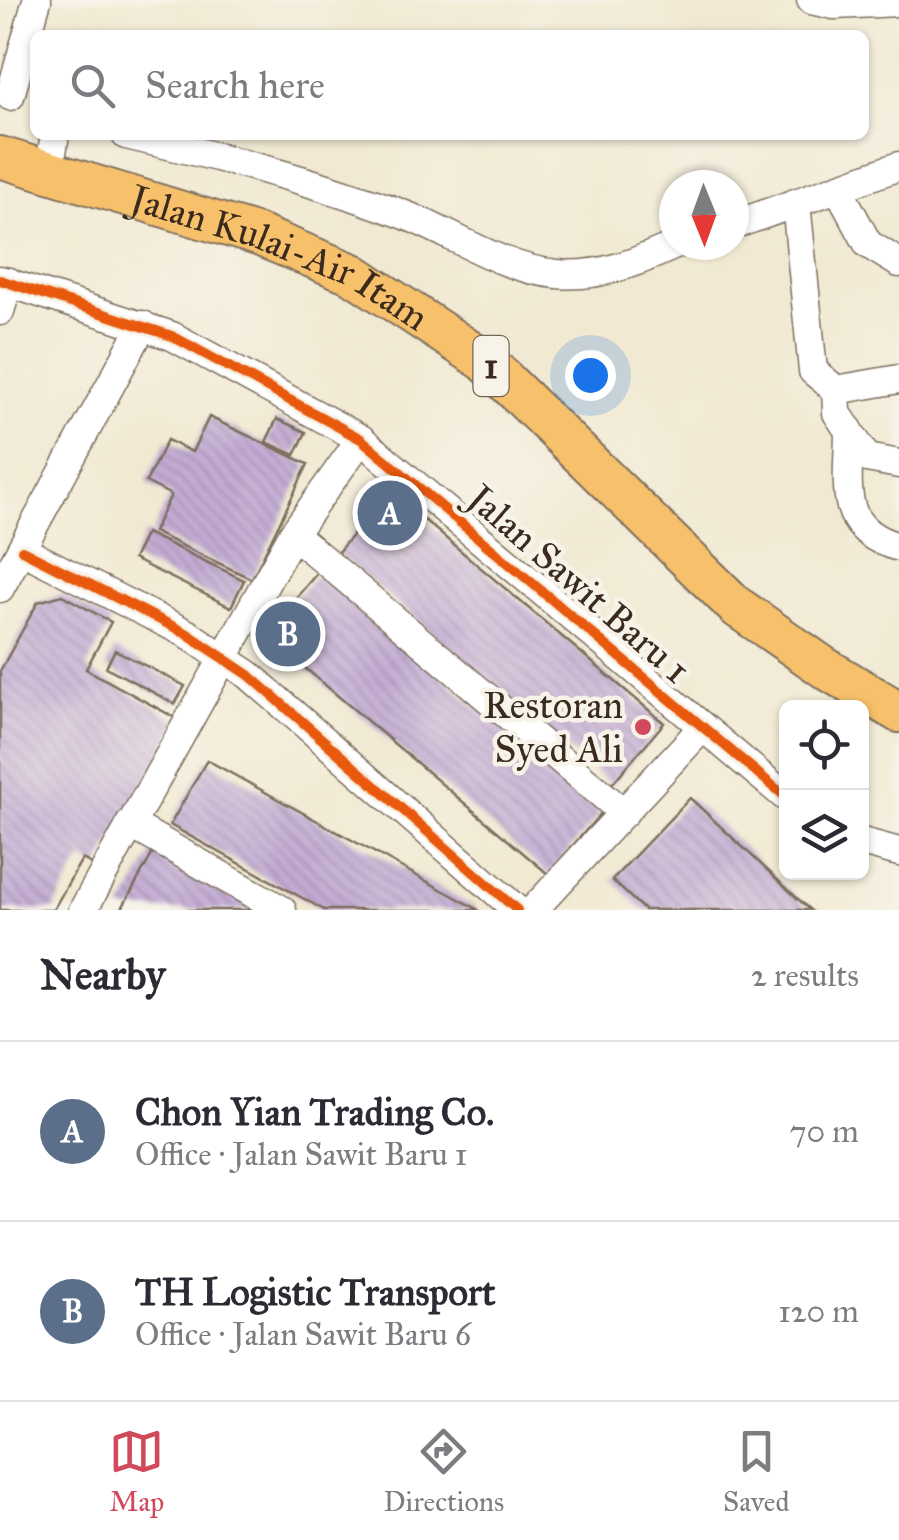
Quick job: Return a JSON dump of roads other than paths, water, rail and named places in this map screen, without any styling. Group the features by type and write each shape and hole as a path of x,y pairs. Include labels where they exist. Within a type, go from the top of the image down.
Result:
{"highway":[{"name":"Jalan Kulai-Air Itam","path":"0,156 52,152 354,274 432,323 534,404 738,607 825,668 899,712"}],"street":[{"path":"30,30 37,0"},
{"path":"811,0 834,5 899,2"},
{"path":"15,98 30,31"},
{"path":"144,140 400,213 493,255 557,274 591,274 632,264 659,252"},
{"path":"749,219 899,166"},
{"path":"838,188 868,244 899,262"},
{"path":"796,203 813,371 836,390 838,413 868,458 899,464"},
{"path":"0,311 4,281"},
{"name":"Jalan Sawit Baru 1","path":"4,281 143,324 361,438 779,791"},
{"path":"0,588 143,324"},
{"path":"836,390 899,379"},
{"path":"849,430 849,511 872,540 899,547"},
{"path":"84,910 221,657 293,534 361,438"},
{"path":"293,534 624,813"},
{"path":"22,550 186,633 249,676 518,910"},
{"path":"533,910 702,728"},
{"path":"130,824 282,910"},
{"path":"869,844 899,852"}],"place":[{"name":"Chon Yian Trading Co.","path":"390,513"},
{"name":"TH Logistic Transport","path":"288,634"},
{"name":"Restoran Syed Ali","path":"643,727"}]}
